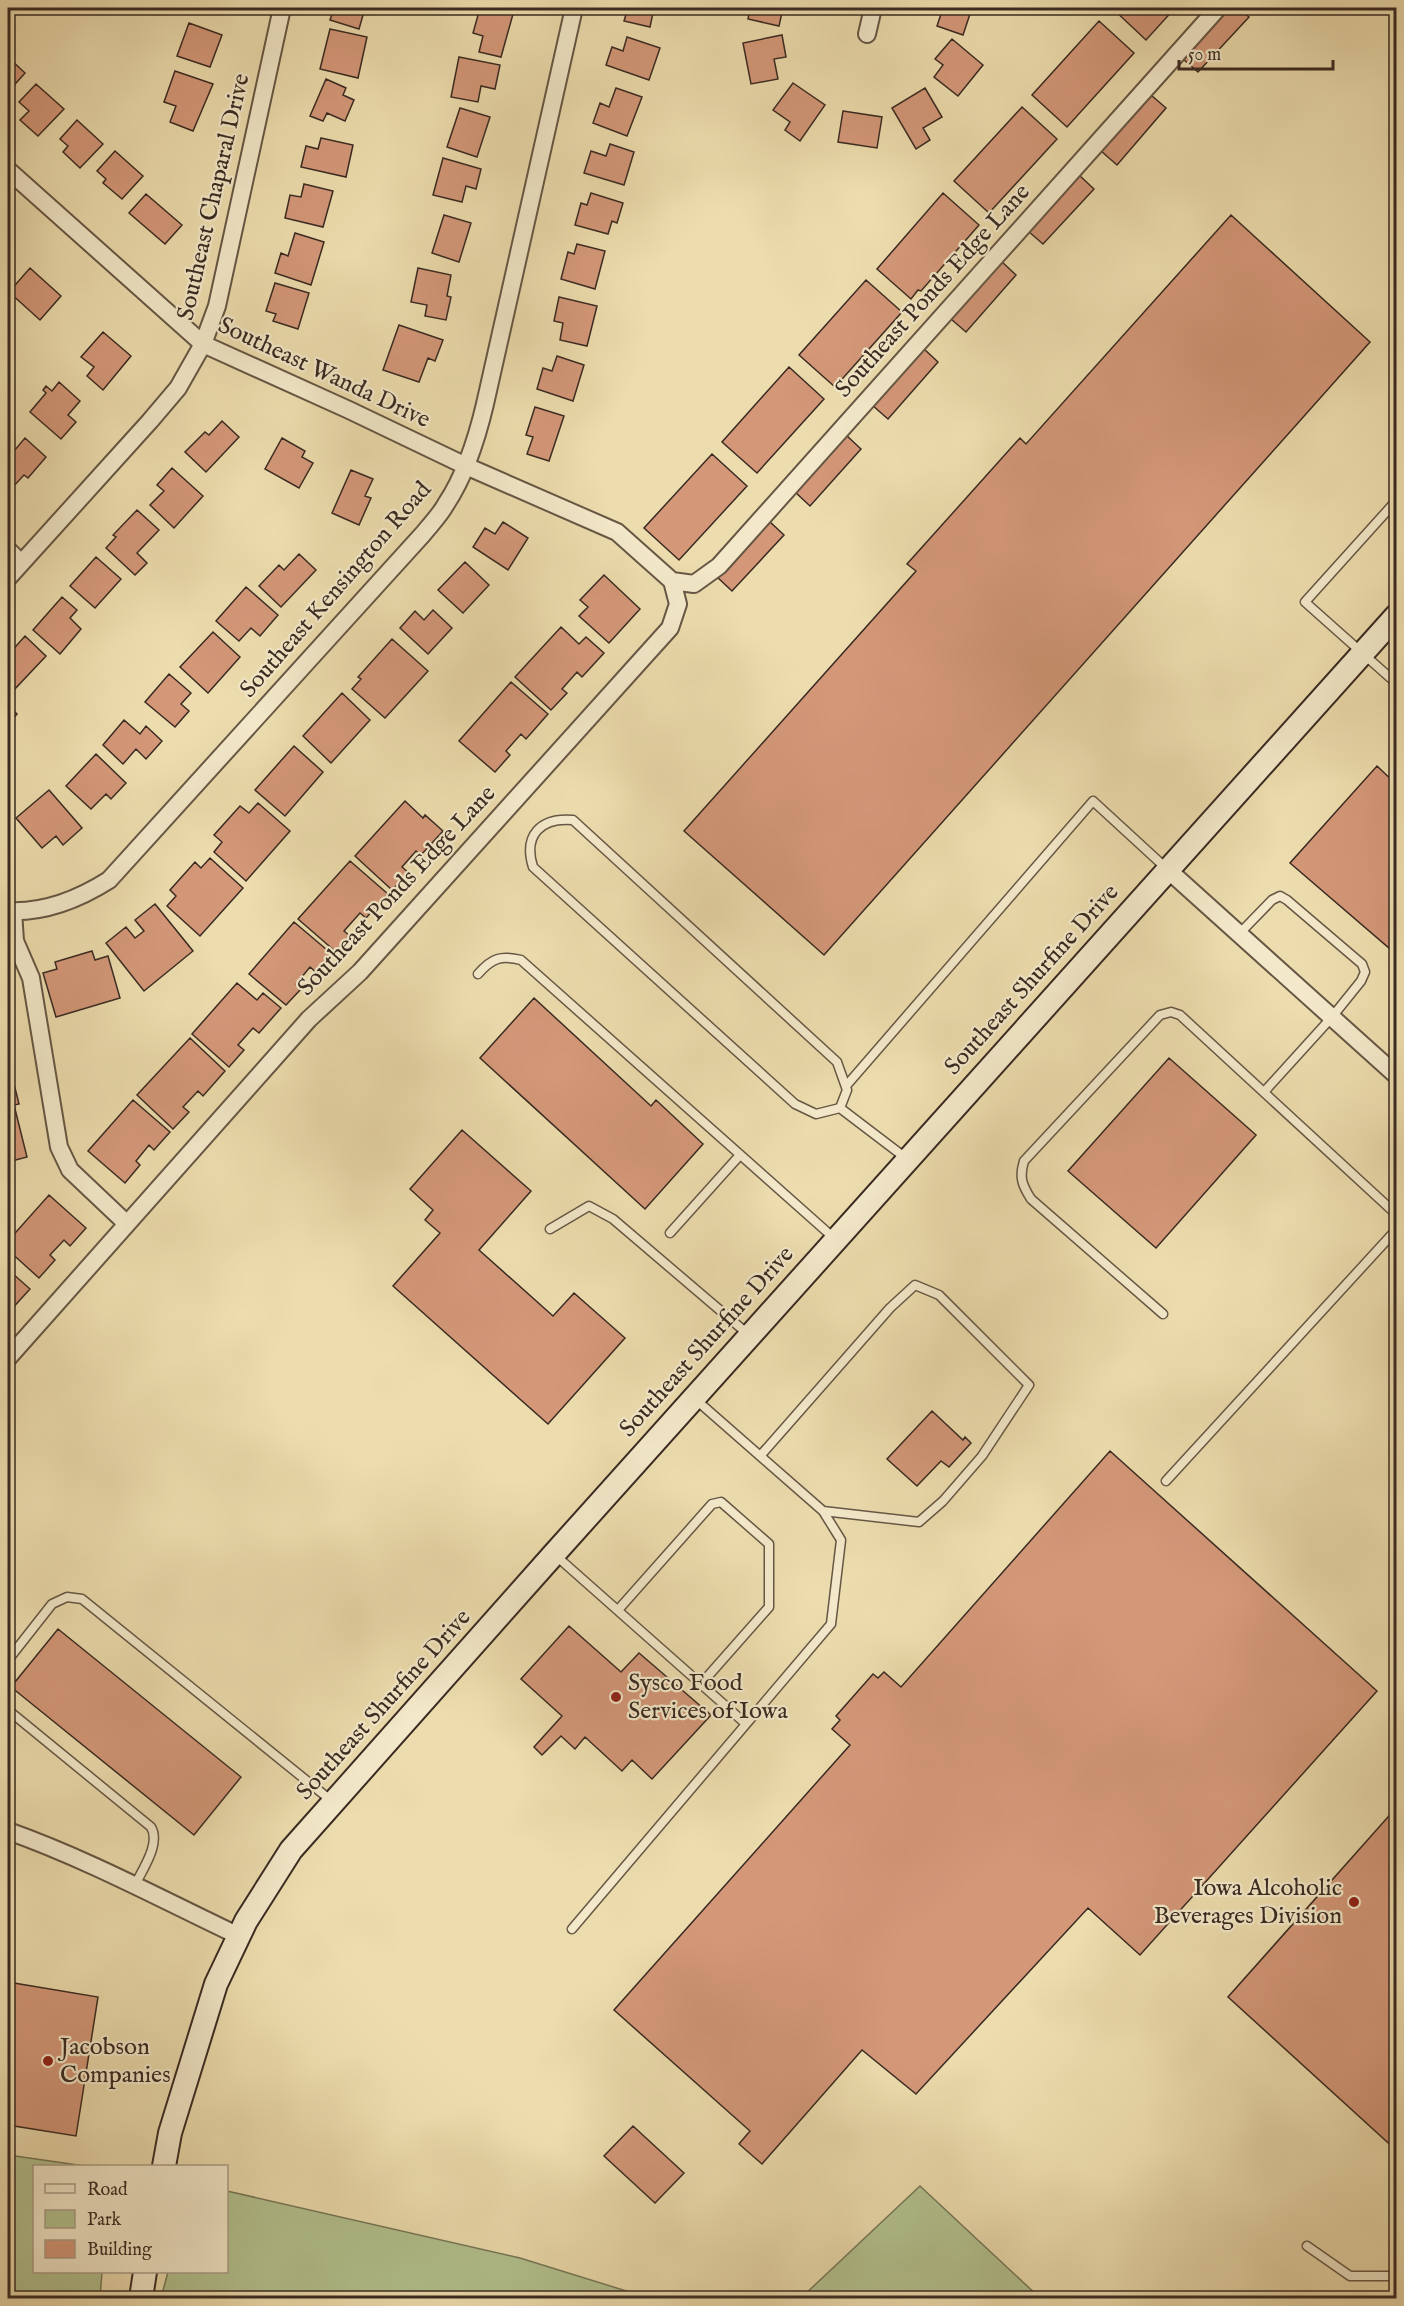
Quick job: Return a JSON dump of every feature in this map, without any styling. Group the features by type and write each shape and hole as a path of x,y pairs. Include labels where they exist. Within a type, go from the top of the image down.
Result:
{"street":[{"name":"Southeast Chaparal Drive","path":"8,578 150,421 177,388 203,344 217,306 282,8"},
{"name":"Southeast Kensington Road","path":"10,911 63,904 109,880 127,863 423,534 447,503 477,438 574,8"},
{"path":"867,34 873,8"},
{"name":"Southeast Ponds Edge Lane","path":"8,1358 309,1019 360,972 670,628 678,604 672,581 694,584 719,566 1218,8"},
{"name":"Southeast Wanda Drive","path":"8,170 203,344 466,466"},
{"path":"466,466 617,532 672,581"},
{"path":"8,550 21,563"},
{"name":"Southeast Shurfine Drive","path":"164,2165 170,2133 216,1984 238,1936 291,1850 835,1239 1396,616"},
{"path":"1167,869 1396,1075"},
{"path":"10,911 15,941 32,978 59,1147 70,1170 126,1223"},
{"path":"8,1831 30,1839 238,1936"},
{"path":"141,2298 145,2273"}],"lane":[{"path":"1396,501 1305,602 1396,683"},
{"path":"846,1086 1093,801 1167,869"},
{"path":"556,818 573,820 837,1062 847,1090 840,1108 816,1114 795,1104 532,867 529,854 531,841 542,825 556,818"},
{"path":"1239,934 1272,900 1280,896 1362,964 1365,972 1332,1017 1264,1092"},
{"path":"478,974 489,962 508,957 521,960 835,1239"},
{"path":"1163,1314 1031,1199 1023,1186 1020,1172 1024,1161 1160,1015 1171,1012 1180,1015 1396,1214"},
{"path":"840,1108 908,1159"},
{"path":"670,1233 740,1155"},
{"path":"550,1229 589,1206 613,1219 750,1335"},
{"path":"1166,1481 1396,1230"},
{"path":"760,1456 890,1308 915,1285 939,1295 1029,1384 982,1456 943,1501 919,1522 823,1511"},
{"path":"572,1929 831,1624 841,1540 823,1511 694,1398"},
{"path":"618,1610 712,1503 721,1502 769,1544 769,1607 701,1684"},
{"path":"554,1554 746,1724"},
{"path":"8,1660 52,1604 67,1597 82,1599 334,1803"},
{"path":"8,1710 152,1827 154,1843 134,1887"},
{"path":"1307,2246 1350,2276 1396,2276"}],"green space":[{"path":"8,2155 78,2165 33,2165 33,2273 102,2273 100,2298 43,2298 8,2293"},
{"path":"920,2186 1040,2298 801,2298"},
{"path":"228,2191 520,2258 649,2298 161,2298 168,2273 228,2273"}],"building":[{"path":"334,8 365,8 359,29 330,20"},
{"path":"480,8 513,14 501,57 479,52 483,36 473,33"},
{"path":"628,8 654,8 650,27 624,21"},
{"path":"750,8 783,8 779,26 748,19"},
{"path":"943,8 972,8 963,35 937,26"},
{"path":"1112,8 1175,8 1146,40"},
{"path":"1230,8 1239,8 1249,17 1198,72 1183,59"},
{"path":"1099,21 1134,53 1067,127 1032,95"},
{"path":"189,23 222,35 210,67 177,56"},
{"path":"330,29 367,37 358,78 320,69"},
{"path":"782,35 786,57 774,59 778,79 751,84 743,43"},
{"path":"627,37 660,48 649,80 606,65 612,47 623,51"},
{"path":"952,39 983,65 958,96 934,77 943,65 935,59"},
{"path":"8,57 25,73 8,92"},
{"path":"459,57 500,65 495,89 481,86 478,102 451,97"},
{"path":"175,71 213,84 193,131 170,122 176,106 164,102"},
{"path":"326,79 346,88 343,95 354,100 345,121 327,113 323,121 310,116"},
{"path":"793,83 825,105 800,141 785,130 790,122 773,110"},
{"path":"36,84 64,109 38,136 20,120 29,111 19,102"},
{"path":"616,88 642,97 627,136 593,123 600,103 609,107"},
{"path":"925,88 942,117 923,128 930,140 916,149 892,108"},
{"path":"1151,95 1166,108 1117,165 1101,151"},
{"path":"1022,107 1057,139 989,213 954,181"},
{"path":"460,108 490,117 477,157 447,147"},
{"path":"843,111 882,117 877,148 838,142"},
{"path":"77,120 103,144 80,168 63,152 68,146 60,139"},
{"path":"321,138 353,145 346,177 301,167 306,146 318,149"},
{"path":"610,144 634,152 624,185 584,173 591,151 606,156"},
{"path":"115,151 143,176 122,199 103,183 106,179 97,171"},
{"path":"443,158 481,169 476,189 466,186 462,202 433,195"},
{"path":"1079,175 1094,189 1043,244 1028,231"},
{"path":"304,184 333,191 323,227 285,218 290,195 301,197"},
{"path":"591,193 623,203 617,223 612,221 608,234 575,225 581,203 587,205"},
{"path":"943,193 979,225 921,291 918,290 911,299 877,269"},
{"path":"146,194 182,225 165,244 129,213"},
{"path":"444,215 471,223 459,262 432,253"},
{"path":"1231,215 1370,342 824,955 684,831 916,571 907,564 1020,438 1026,444"},
{"path":"295,233 324,242 311,285 275,273 281,253 288,256"},
{"path":"577,244 605,251 595,289 561,279 568,252 574,254"},
{"path":"1001,261 1016,275 966,332 951,319"},
{"path":"30,268 61,296 40,320 9,292"},
{"path":"418,268 451,275 447,296 451,297 446,320 425,316 427,305 411,302"},
{"path":"866,280 902,312 835,387 799,355"},
{"path":"275,283 309,293 298,329 273,321 276,314 266,311"},
{"path":"559,297 597,306 587,346 560,340 563,323 554,321"},
{"path":"399,325 443,340 435,361 428,358 419,382 383,370"},
{"path":"103,332 131,356 103,390 87,376 94,367 81,357"},
{"path":"923,348 938,362 888,419 872,405"},
{"path":"557,356 584,365 573,401 537,389 543,368 552,371"},
{"path":"789,367 824,399 757,473 722,442"},
{"path":"59,382 80,401 68,415 76,422 61,439 30,412 46,393 43,390 46,386 52,391"},
{"path":"535,407 564,416 549,461 527,454 533,437 526,435"},
{"path":"222,421 239,437 206,472 185,452 205,432 209,435"},
{"path":"846,435 861,449 810,506 795,492"},
{"path":"25,438 46,457 28,478 24,475 11,489 8,486 8,458"},
{"path":"282,438 305,451 302,457 313,463 299,488 265,469"},
{"path":"712,454 747,486 679,560 644,528"},
{"path":"172,468 203,496 174,528 150,505 164,491 157,485"},
{"path":"351,470 373,479 365,496 371,498 359,525 332,513"},
{"path":"137,510 159,530 137,553 147,563 135,575 106,548 116,537 113,535"},
{"path":"769,521 784,535 732,591 717,577"},
{"path":"503,522 528,538 508,570 473,547 485,528 495,534"},
{"path":"299,554 316,570 281,607 259,586 279,565 284,570"},
{"path":"96,557 121,579 95,608 70,586"},
{"path":"465,562 489,585 463,613 438,590"},
{"path":"604,575 640,609 609,643 579,616 588,607 580,600"},
{"path":"246,587 278,615 260,636 251,628 239,641 216,621"},
{"path":"62,597 77,610 70,618 81,629 60,654 33,630"},
{"path":"433,610 452,628 428,654 400,628 415,611 424,620"},
{"path":"561,627 579,644 586,637 604,653 582,677 577,672 562,689 567,693 551,710 515,677"},
{"path":"213,632 240,657 208,693 180,667"},
{"path":"25,636 46,656 12,692 8,687 8,655"},
{"path":"392,639 428,671 385,718 352,689 361,679 358,677"},
{"path":"169,674 191,693 181,704 189,711 175,727 145,702"},
{"path":"511,682 548,714 526,739 521,734 506,751 510,755 495,772 459,741"},
{"path":"342,693 370,720 331,763 303,736"},
{"path":"8,705 17,714 8,724"},
{"path":"124,720 140,734 146,726 162,741 146,759 136,749 123,764 103,745"},
{"path":"294,746 323,772 285,816 255,790"},
{"path":"96,754 126,783 111,799 106,794 91,809 66,786"},
{"path":"1377,766 1396,784 1396,954 1290,863"},
{"path":"49,790 82,828 63,845 56,836 42,848 16,818"},
{"path":"405,801 423,818 425,815 443,831 421,855 416,851 402,867 409,873 392,890 355,856"},
{"path":"258,803 290,831 246,881 214,852 222,842 214,835 240,806 249,813"},
{"path":"210,858 243,888 200,936 167,906 176,896 170,890 195,862 201,868"},
{"path":"350,861 388,894 366,918 360,913 344,931 350,936 336,952 298,919"},
{"path":"155,904 193,951 144,991 106,943 126,927 135,938 144,931 135,920"},
{"path":"294,922 333,955 317,973 310,967 296,984 301,989 286,1005 249,974"},
{"path":"92,951 95,960 108,956 120,998 56,1017 43,973 57,969 55,962"},
{"path":"237,983 257,1000 263,993 281,1008 259,1033 253,1028 238,1045 244,1050 229,1067 192,1034"},
{"path":"534,998 651,1106 656,1100 703,1144 645,1209 480,1058"},
{"path":"190,1038 225,1071 203,1096 198,1091 183,1107 189,1112 173,1129 137,1095"},
{"path":"10,1044 13,1067 8,1068 8,1045"},
{"path":"1169,1058 1256,1135 1156,1248 1068,1171"},
{"path":"13,1080 19,1104 14,1105 27,1157 8,1162 8,1081"},
{"path":"133,1100 170,1132 154,1150 149,1145 136,1161 140,1165 125,1183 88,1151"},
{"path":"462,1130 531,1191 479,1250 553,1316 574,1293 625,1338 548,1424 393,1286 440,1233 425,1220 433,1210 410,1189"},
{"path":"49,1195 86,1228 70,1246 64,1240 50,1255 55,1260 39,1278 8,1250 8,1241"},
{"path":"12,1273 30,1289 8,1313 8,1278"},
{"path":"932,1411 963,1440 965,1437 971,1443 949,1467 941,1461 917,1486 887,1459"},
{"path":"1110,1451 1377,1691 1140,1955 1088,1908 916,2094 862,2050 762,2164 739,2144 750,2131 614,2010 850,1745 832,1729 840,1720 836,1716 873,1674 878,1678 884,1672 901,1687"},
{"name":"Sysco Food Services of Iowa","path":"569,1626 621,1672 639,1653 711,1715 652,1779 632,1760 622,1771 585,1737 575,1749 561,1736 542,1755 534,1747 562,1716 521,1679"},
{"path":"58,1629 241,1777 194,1835 11,1687"},
{"name":"Iowa Alcoholic Beverages Division","path":"1396,1808 1396,2150 1228,1997"},
{"name":"Jacobson Companies","path":"8,1982 98,1997 76,2136 8,2125"},
{"path":"633,2126 684,2173 655,2203 604,2156"}],"place":[{"name":"Sysco Food Services of Iowa","path":"616,1697"},
{"name":"Iowa Alcoholic Beverages Division","path":"1354,1902"},
{"name":"Jacobson Companies","path":"48,2061"}]}
